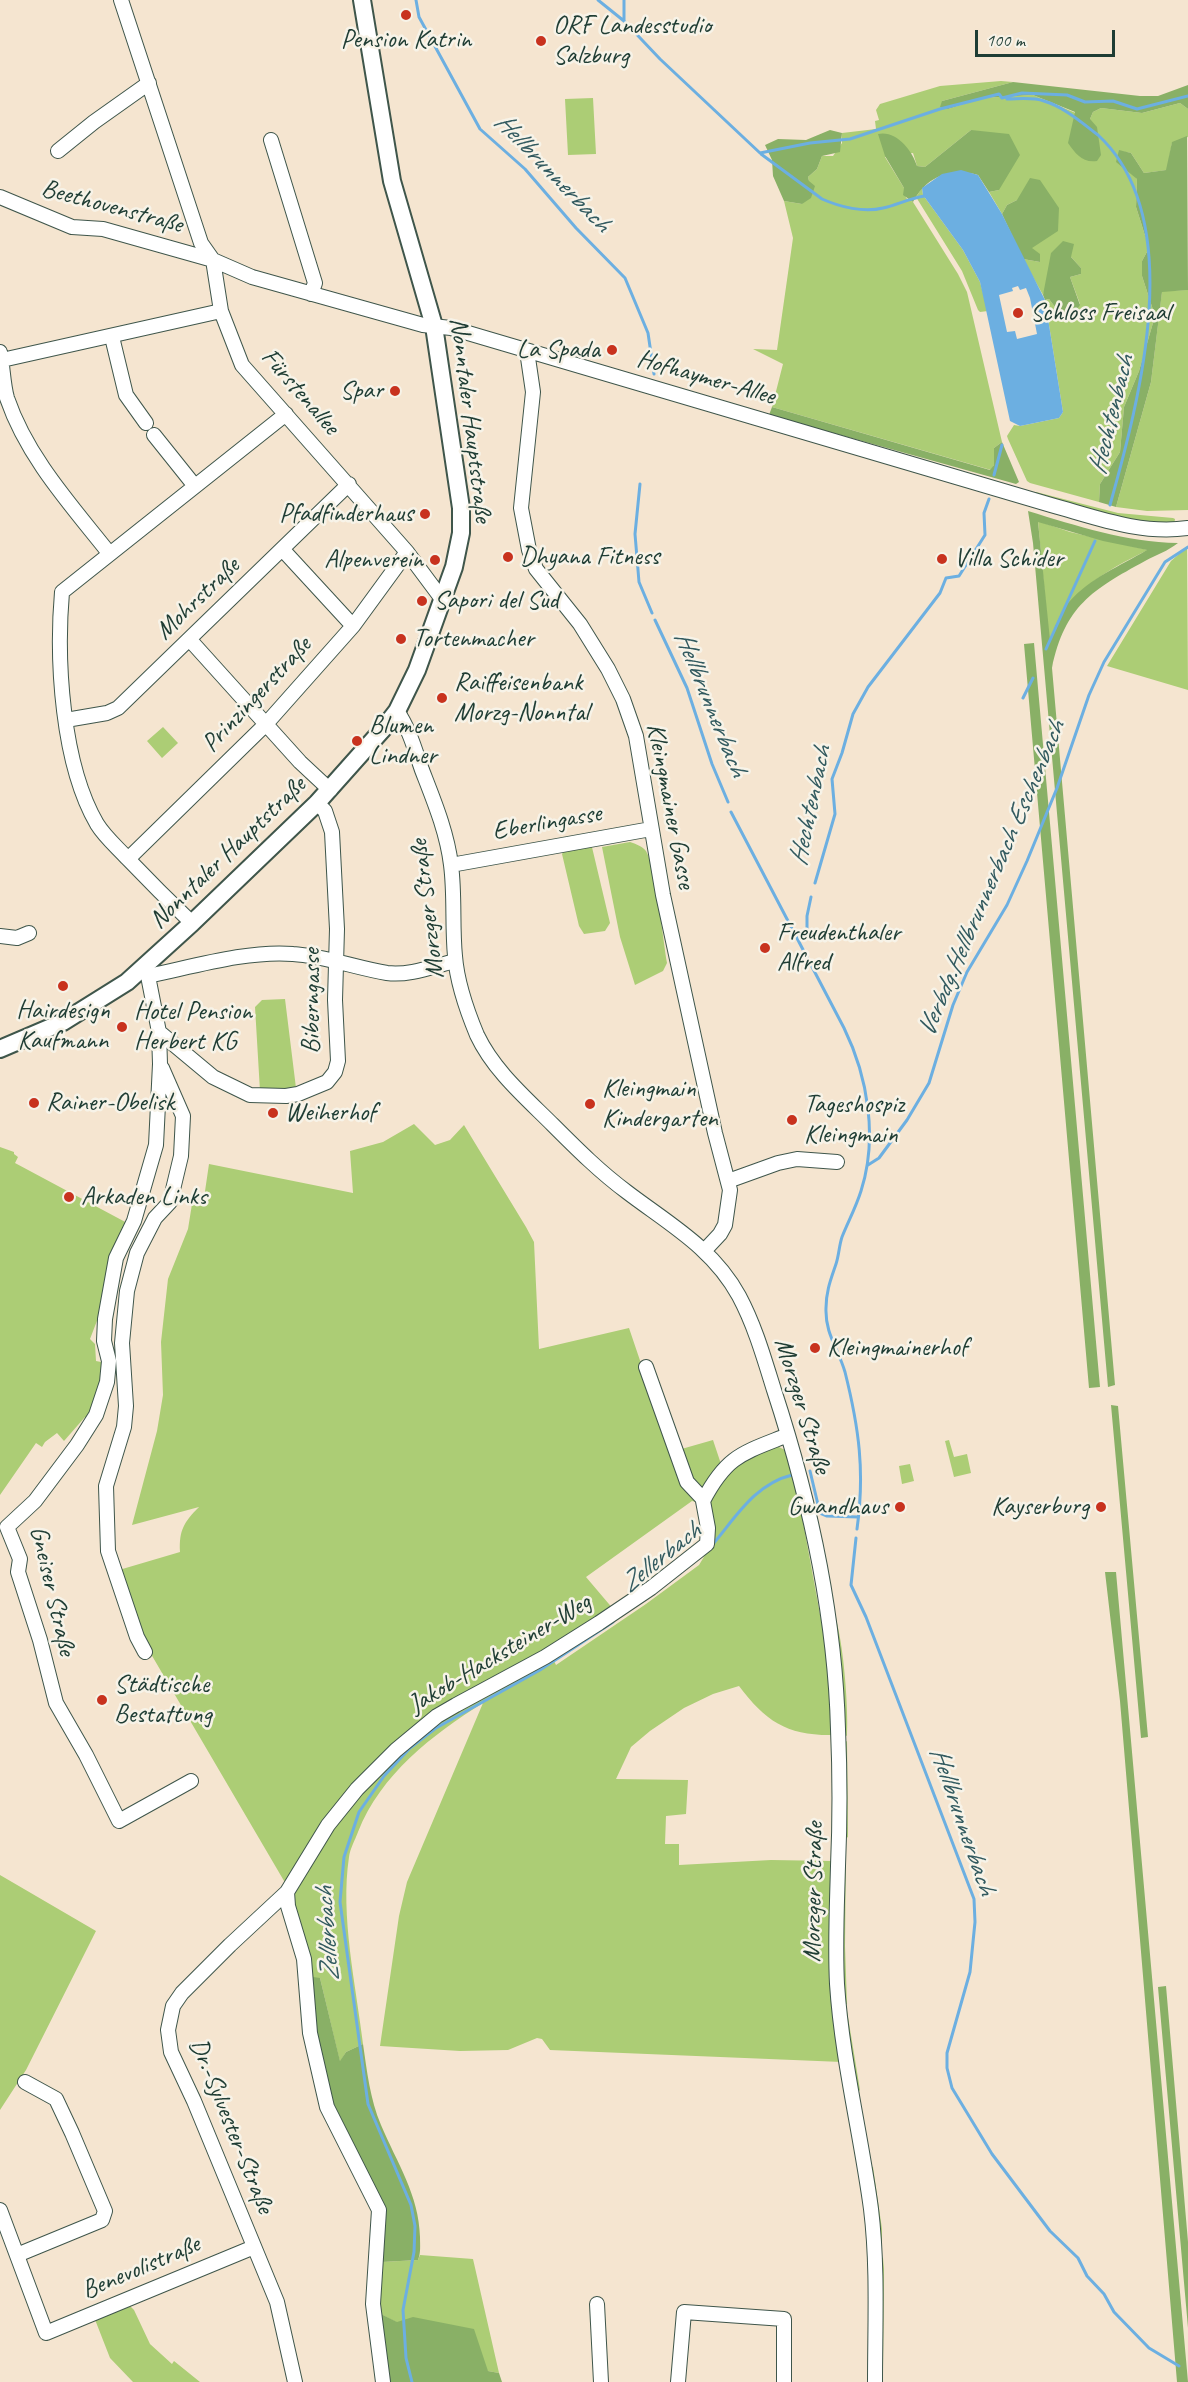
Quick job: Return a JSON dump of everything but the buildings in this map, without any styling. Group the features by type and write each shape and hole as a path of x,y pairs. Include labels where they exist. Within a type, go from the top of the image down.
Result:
{"main road":[{"name":"Nonntaler Hauptstraße","path":"0,1049 82,1012 145,973 192,923 330,790 397,711 417,670 454,567 461,533 461,507 434,326 392,181 362,0"}],"street":[{"name":"Fürstenallee","path":"121,0 201,243 213,260 221,311 242,365 349,484 407,552 442,599"},
{"path":"58,151 149,82"},
{"path":"271,140 315,283 311,294"},
{"name":"Beethovenstraße","path":"0,197 72,227 103,229 213,260"},
{"name":"Hofhaymer-Allee","path":"213,260 245,275 423,325 452,328 1114,522 1157,530 1188,528"},
{"path":"109,553 44,470 3,400 1,356 112,337 221,311"},
{"path":"112,337 126,395 146,423"},
{"name":"Kleingmainer Gasse","path":"527,351 533,392 521,508 529,550 536,569 580,624 608,669 623,699 636,736 663,895 715,1133 730,1190 725,1224 720,1234 705,1250"},
{"path":"192,923 153,887 97,824 87,802 72,757 66,720 59,654 62,592 286,414"},
{"path":"154,435 194,485"},
{"name":"Mohrstraße","path":"66,720 107,713 118,708 349,484"},
{"path":"283,550 353,626"},
{"name":"Prinzingerstraße","path":"128,859 266,724 353,626 407,552"},
{"path":"190,640 300,762 330,790"},
{"name":"Morzger Straße","path":"397,711 407,728 439,815 451,865 455,961 465,1001 478,1036 506,1077 603,1173 705,1250 730,1281 746,1311 788,1435 806,1504 823,1593 836,1692 840,1803 837,1980 843,2037 872,2223 875,2287 874,2382"},
{"name":"Biberngasse","path":"159,1032 213,1077 250,1095 286,1096 317,1088 327,1082 335,1072 338,1062 335,960 337,930 332,832 325,811 317,803"},
{"name":"Eberlingasse","path":"451,865 651,829"},
{"path":"0,936 17,938 29,933"},
{"path":"145,973 236,958 280,954 335,960 389,973 413,971 455,961"},
{"name":"Gneiser Straße","path":"145,973 159,1032 160,1064 154,1157 134,1221 116,1258 105,1319 104,1341 110,1366 96,1415 57,1474 35,1501 7,1527 20,1558 18,1572 40,1640 56,1703 86,1755 119,1821 191,1781"},
{"name":"Gneiser Straße","path":"145,1652 136,1637 108,1551 106,1486 124,1427 126,1406 122,1343 127,1291 137,1253 155,1218 170,1202 182,1156 183,1116 160,1064"},
{"path":"728,1180 797,1159 837,1162"},
{"path":"646,1367 687,1482 703,1500 720,1473 732,1460 788,1435"},
{"name":"Jakob-Hacksteiner-Weg","path":"287,1892 328,1825 350,1798 396,1750 422,1728 456,1705 599,1623 651,1588 707,1544 708,1528 703,1500"},
{"path":"287,1892 288,1906 303,1959 310,2033 327,2107 379,2210 373,2304 383,2382"},
{"name":"Dr.-Sylvester-Straße","path":"287,1892 182,1993 173,2006 168,2030 171,2052 194,2100 277,2302 295,2382"},
{"path":"0,2210 2,2225 17,2255 102,2220 105,2211 56,2099 25,2082"},
{"name":"Benevolistraße","path":"17,2255 46,2333 254,2247"},
{"path":"597,2304 601,2382"},
{"path":"678,2382 684,2312 784,2319 784,2382"}],"green space":[{"path":"1013,82 942,101 948,109 983,98 1033,95 1090,119 1093,112 1101,108 1142,113 1180,103 1188,109 1188,137 1172,143 1167,170 1144,173 1131,153 1119,151 1137,179 1136,207 1149,248 1142,261 1142,276 1155,316 1139,371 1124,407 1120,452 1100,484 1099,502 1027,481 1008,439 1007,436 1014,425 1020,426 1059,418 1063,412 1045,300 1049,299 1058,311 1080,304 1070,277 1081,274 1081,268 1071,257 1046,286 1043,295 1023,259 1040,262 1031,248 1017,200 1007,205 1002,214 989,192 999,190 971,130 925,167 917,166 913,153 885,157 904,188 906,198 913,202 967,292 1002,442 994,448 994,465 991,470 772,407 783,364 753,349 777,350 793,238 784,201 802,204 809,181 808,177 817,169 822,156 833,156 842,143 842,133 876,129 875,121 879,120 876,110 880,104 940,86"},
{"path":"1013,82 1140,96 1158,96 1188,85 1188,109 1180,103 1142,113 1101,108 1093,112 1090,119 1097,127 1101,155 1097,161 1087,161 1080,157 1068,143 1075,112 1033,95 983,98 948,109 940,107 942,101"},
{"path":"593,98 596,154 568,155 565,99"},
{"path":"830,130 842,133 840,152 822,156 817,169 808,177 815,186 811,198 802,204 784,201 773,176 772,160 765,145 778,139 806,140"},
{"path":"971,130 1009,134 1020,155 999,190 989,192 978,175 958,173 932,180 913,202 903,195 904,188 885,156 878,134 897,138 907,148 917,166 925,167"},
{"path":"1187,136 1188,290 1162,292 1151,382 1116,507 1099,502 1100,484 1120,452 1124,407 1139,371 1155,316 1142,276 1142,261 1149,248 1136,207 1137,179 1116,162 1119,150 1131,153 1144,173 1166,170 1172,142"},
{"path":"1030,178 1040,180 1059,208 1058,231 1032,248 1040,254 1040,262 1023,259 1002,214 1007,205 1017,200"},
{"path":"922,188 923,195 963,250 980,282 988,311 978,310 962,271 916,197"},
{"path":"1063,241 1074,244 1071,257 1081,268 1081,274 1070,277 1080,305 1072,316 1058,311 1049,299 1045,300 1043,295 1051,253"},
{"path":"1188,290 1188,510 1147,511 1116,507 1151,382 1162,291"},
{"path":"772,407 990,470 994,465 994,448 1002,442 1019,482 1016,484 769,415"},
{"path":"1036,492 1118,513 1173,518 1175,519 1174,525 1132,521 1036,495"},
{"path":"1028,511 1121,536 1178,543 1110,581 1084,602 1065,629 1052,668 1115,1385 1108,1387 1033,543","holes":["1038,522 1103,541 1147,550 1096,579 1077,594 1063,611 1050,640"]},
{"path":"1038,521 1070,532 1148,550 1102,576 1077,596 1066,609 1049,641"},
{"path":"1187,547 1188,690 1107,666 1171,561"},
{"path":"1034,643 1100,1387 1089,1388 1024,644"},
{"path":"163,727 178,743 162,758 147,741"},
{"path":"630,842 644,849 650,860 667,963 663,971 635,985 620,937 602,847"},
{"path":"591,843 610,923 605,931 584,934 579,926 562,854 566,847"},
{"path":"285,999 296,1088 260,1091 255,1007 262,1000"},
{"path":"414,1124 435,1145 450,1140 464,1125 526,1227 534,1242 539,1349 629,1328 671,1452 713,1440 724,1473 736,1461 777,1446 787,1451 799,1500 826,1647 834,1735 804,1733 779,1724 759,1709 739,1686 713,1694 684,1708 650,1731 631,1747 616,1779 688,1780 686,1814 666,1816 665,1844 679,1844 679,1865 771,1860 833,1861 842,2062 550,2050 542,2039 537,2038 508,2050 460,2051 380,2046 399,1916 407,1882 483,1703 445,1728 394,1774 368,1811 353,1844 349,1857 346,1903 363,2044 346,2052 340,2062 320,1978 309,1987 291,1903 296,1890 341,1817 424,1731 552,1657 556,1665 699,1565 713,1542 711,1506 692,1501 586,1577 614,1610 382,1756 287,1886 141,1637 119,1570 180,1552 180,1538 184,1527 199,1507 132,1525 157,1431 163,1395 161,1342 168,1279 188,1229 192,1204 201,1204 204,1198 209,1164 353,1193 350,1151 383,1142"},
{"path":"0,1147 14,1152 18,1157 15,1163 129,1224 90,1339 95,1344 96,1361 106,1363 105,1373 88,1418 85,1417 64,1441 57,1433 42,1447 36,1443 0,1495"},
{"path":"1111,1405 1118,1406 1148,1737 1141,1738"},
{"path":"949,1440 954,1457 967,1454 971,1473 954,1477 945,1441"},
{"path":"910,1464 914,1481 902,1484 899,1466"},
{"path":"1105,1572 1116,1572 1188,2382 1177,2382 1120,1701"},
{"path":"831,1606 842,1649 847,1736 843,1734"},
{"path":"847,1741 848,1837 845,1839 844,1743"},
{"path":"846,1845 847,2004 845,2005 841,1957 844,1846"},
{"path":"0,1875 96,1931 26,2070 0,2110"},
{"path":"313,1977 320,1978 340,2061 346,2052 363,2044 369,2085 377,2115 416,2207 420,2237 418,2260 382,2262 383,2213 355,2148 327,2099 309,1987"},
{"path":"1166,1986 1188,2242 1188,2328 1158,1987"},
{"path":"847,2011 860,2090 858,2092 845,2013"},
{"path":"870,2166 873,2167 882,2229 882,2248 879,2248"},
{"path":"420,2255 473,2259 499,2373 488,2371 379,2313 382,2262 418,2260"},
{"path":"880,2256 883,2258 884,2269 883,2369 880,2368"},
{"path":"130,2306 150,2344 172,2364 174,2361 200,2382 133,2382 110,2358 94,2317"},
{"path":"379,2313 397,2322 413,2317 474,2329 488,2371 499,2373 502,2382 390,2382"}],"water":[{"path":"961,170 978,175 1002,214 1045,300 1063,412 1059,418 1020,426 1010,421 980,282 963,250 923,195 922,188 942,174","holes":["1018,286 1020,290 1026,288 1030,298 1037,334 1017,339 1015,331 1007,332 999,295 1013,291 1012,288"]}],"waterway":[{"name":"Hellbrunnerbach","path":"416,0 419,17 480,129 525,169 576,228 625,278 648,333 654,374"},
{"name":"Hechtenbach","path":"598,0 624,21 660,59 760,153 810,143 850,139 940,109 999,94 1002,98 1022,93 1067,95 1085,102 1113,101 1137,109 1188,96"},
{"name":"Hechtenbach","path":"624,0 624,21"},
{"path":"1007,99 1035,99 1051,104 1072,115 1098,135 1126,170 1142,213 1149,260 1149,311 1143,363 1133,414 1110,505"},
{"name":"Hechtenbach","path":"761,154 822,199 844,207 876,209 925,196"},
{"name":"Hechtenbach","path":"994,475 1002,445"},
{"name":"Hellbrunnerbach","path":"640,484 635,534 639,582 652,613"},
{"name":"Hechtenbach","path":"815,883 835,814 832,779 853,714 868,687 940,593 946,578 959,576 985,535 984,513 989,499"},
{"name":"Hechtenbach","path":"1046,649 1095,541"},
{"name":"Verbdg.Hellbrunnerbach Eschenbach","path":"868,1165 879,1158 907,1120 929,1083 953,1005 967,972 1007,905 1027,861 1057,788 1089,695 1104,662 1165,562 1188,547"},
{"name":"Hellbrunnerbach","path":"655,620 687,688 712,764 728,802"},
{"name":"Hechtenbach","path":"1023,698 1033,678"},
{"name":"Hellbrunnerbach","path":"731,812 844,1028 859,1067 868,1108 869,1150 866,1171 859,1197 841,1240 826,1308 830,1333 845,1372 857,1431 860,1469 857,1529"},
{"name":"Hechtenbach","path":"807,937 807,916 811,897"},
{"name":"Zellerbach","path":"810,1471 820,1513 827,1516 858,1517"},
{"name":"Zellerbach","path":"713,1544 757,1494 779,1479 792,1475"},
{"name":"Hellbrunnerbach","path":"856,1538 851,1585 866,1617 974,1899 975,1922 970,1972 947,2053 947,2068 952,2088 992,2154 1050,2231 1078,2258 1087,2276 1104,2294 1114,2312 1149,2348 1179,2366"},
{"name":"Zellerbach","path":"412,2382 406,2358 403,2310 414,2252 415,2226 411,2205 368,2104 340,1902 344,1857 359,1812 384,1776 410,1748 436,1728 540,1670 613,1622"}],"place":[{"name":"Pension Katrin","path":"406,15"},
{"name":"ORF Landesstudio Salzburg","path":"541,41"},
{"name":"Schloss Freisaal","path":"1018,313"},
{"name":"La Spada","path":"612,350"},
{"name":"Spar","path":"395,391"},
{"name":"Pfadfinderhaus","path":"425,514"},
{"name":"Dhyana Fitness","path":"508,557"},
{"name":"Villa Schider","path":"942,559"},
{"name":"Alpenverein","path":"435,560"},
{"name":"Sapori del Sud","path":"422,601"},
{"name":"Tortenmacher","path":"401,639"},
{"name":"Raiffeisenbank Morzg-Nonntal","path":"442,698"},
{"name":"Blumen Lindner","path":"357,741"},
{"name":"Freudenthaler Alfred","path":"765,948"},
{"name":"Hairdesign Kaufmann","path":"63,986"},
{"name":"Hotel Pension Herbert KG","path":"122,1027"},
{"name":"Rainer-Obelisk","path":"34,1103"},
{"name":"Kleingmain Kindergarten","path":"590,1104"},
{"name":"Weiherhof","path":"273,1113"},
{"name":"Tageshospiz Kleingmain","path":"792,1120"},
{"name":"Arkaden Links","path":"69,1197"},
{"name":"Kleingmainerhof","path":"815,1348"},
{"name":"Gwandhaus","path":"900,1507"},
{"name":"Kayserburg","path":"1101,1507"},
{"name":"Städtische Bestattung","path":"102,1700"}]}
